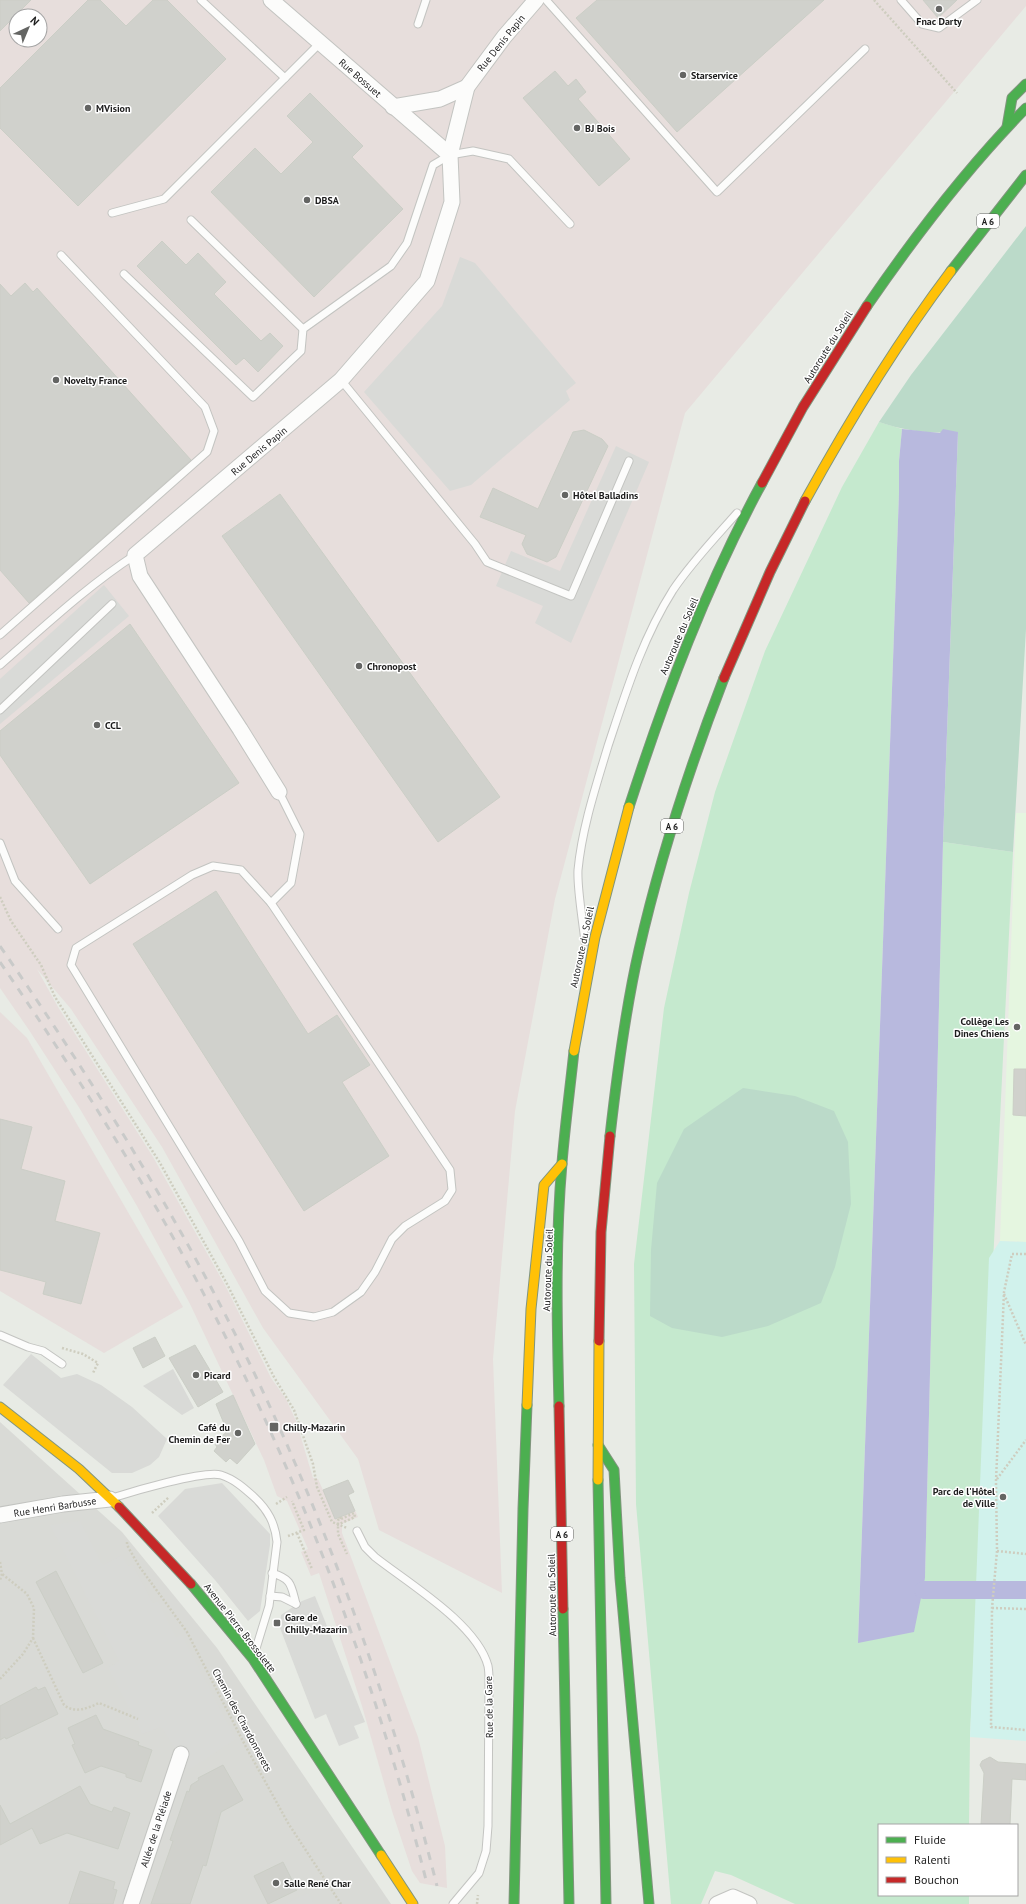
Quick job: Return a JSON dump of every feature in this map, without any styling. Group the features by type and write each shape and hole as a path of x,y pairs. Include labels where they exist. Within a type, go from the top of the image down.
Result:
{"main road":[{"path":"1007,127 1012,98 1026,84"},
{"name":"Autoroute du Soleil","path":"569,1904 557,1307 562,1164 574,1047 588,970 603,902 619,840 651,739 692,630 760,486 808,400 840,347 886,278 936,210 1007,127 1026,108"},
{"name":"A 6","path":"606,1904 598,1445 600,1266 605,1182 613,1110 640,948 674,822 696,752 731,658 761,590 800,509 834,449 902,338 956,263 1026,175"},
{"path":"514,1904 522,1517 531,1309 544,1185 562,1164"},
{"name":"Avenue Pierre Brossolette","path":"0,1407 79,1469 110,1499 197,1590 253,1659 414,1904"},
{"path":"598,1445 614,1470 620,1578 650,1904"}],"street":[{"name":"Rue Bossuet","path":"271,0 450,155"},
{"name":"Rue Denis Papin","path":"135,555 303,414 341,380 427,281 452,202 450,155 467,87 504,37 536,0"},
{"name":"Rue Denis Papin","path":"393,106 440,100 467,87"},
{"path":"135,555 140,576 240,729 279,792"},
{"name":"Rue Henri Barbusse","path":"0,1515 63,1504 110,1499"},
{"name":"Allée de la Pléiade","path":"131,1904 181,1754"},
{"path":"718,1904 733,1897 749,1904"}],"lane":[{"path":"200,0 286,78"},
{"path":"418,24 426,0"},
{"path":"546,0 717,192 865,49"},
{"path":"901,0 922,24 939,28 977,0"},
{"path":"112,213 164,198 320,43"},
{"path":"124,274 253,397 301,351 303,329 391,266 407,242 433,165 450,155 473,151 509,159 570,224"},
{"path":"191,220 303,329"},
{"path":"0,635 207,452 214,431 205,407 61,255"},
{"path":"341,380 475,544 487,562 571,596 629,461"},
{"path":"588,970 578,871 579,864 586,821 631,674 653,623 674,589 760,486"},
{"path":"0,665 112,570 135,555"},
{"path":"0,710 112,604"},
{"path":"271,903 291,883 300,834 279,792"},
{"path":"0,843 15,881 58,929"},
{"path":"213,866 241,870 271,903 450,1170 452,1190 445,1201 405,1226 392,1239 361,1292 333,1312 314,1317 289,1313 265,1291 239,1241 71,965 76,948 192,875 213,866"},
{"path":"0,1335 28,1347 43,1351 62,1364"},
{"path":"110,1499 158,1484 219,1474 239,1483 265,1508 276,1532 276,1542 269,1606 253,1659"},
{"name":"Rue de la Gare","path":"357,1531 365,1547 375,1557 451,1615 467,1631 488,1665 488,1818 486,1851 480,1873 453,1904"},
{"path":"270,1596 282,1597 296,1604 290,1585 284,1577 272,1572"}],"path":[{"path":"874,0 957,93"},
{"path":"0,897 11,920 41,965 55,997 160,1163 223,1275 274,1377 294,1410 313,1464 317,1486 332,1522 342,1527"},
{"path":"1026,1254 1012,1254 1004,1292 996,1481 997,1551 994,1601 992,1608 991,1727 1026,1730"},
{"path":"1004,1292 1026,1345"},
{"path":"996,1481 1026,1440"},
{"path":"148,1516 169,1497"},
{"path":"276,1504 287,1497"},
{"path":"286,1537 304,1530 292,1501"},
{"path":"338,1525 355,1517 354,1513 338,1520 338,1525 338,1534 347,1554"},
{"path":"297,1533 312,1569"},
{"name":"Chemin des Chardonnerets","path":"127,1544 139,1566 187,1632 246,1747 288,1823 341,1904"},
{"path":"997,1551 1026,1554"},
{"path":"0,1562 2,1574 0,1580"},
{"path":"2,1574 27,1594 34,1608 33,1638 64,1704 68,1708 74,1710 86,1708 99,1703 138,1719"},
{"path":"992,1608 1026,1609"},
{"path":"0,1679 23,1654 33,1638"}],"shaded area":[{"path":"0,0 1026,0 1026,6 685,413 555,899 515,1111 493,1359 502,1593 379,1530 358,1459 263,1328 162,1147 71,1009 37,969 58,1007 153,1157 226,1287 271,1378 286,1399 296,1421 313,1478 318,1479 323,1490 348,1480 354,1492 348,1495 358,1517 342,1524 342,1533 418,1737 445,1846 447,1888 420,1883 412,1871 392,1811 362,1706 319,1573 311,1576 301,1552 308,1549 287,1501 277,1496 264,1460 190,1304 137,1206 80,1109 0,988"},
{"path":"1026,226 1026,629 1013,852 943,842 958,432 938,433 918,431 898,428 879,422 911,375"},
{"path":"460,257 475,263 576,383 566,391 570,400 471,485 450,491 364,392 442,306"},
{"path":"879,422 902,429 899,461 858,1642 925,1578 943,842 1013,852 970,1737 969,1824 878,1824 878,1896 969,1896 969,1904 795,1904 731,1875 715,1871 701,1904 671,1904 636,1504 634,1264 664,1008 689,893 715,792 765,651 842,487"},
{"path":"616,446 649,462 571,643 535,623 543,606 496,586 511,551 560,571"},
{"path":"104,585 129,616 0,724 0,679"},
{"name":"Collège Les Dines Chiens","path":"1016,813 1026,813 1026,1242 1000,1241"},
{"path":"0,1012 27,1038 183,1307 104,1353 0,1291"},
{"path":"743,1088 795,1096 834,1111 848,1142 851,1204 835,1267 821,1303 768,1326 722,1337 672,1328 650,1316 651,1250 657,1183 684,1129"},
{"name":"Parc de l'Hôtel de Ville","path":"1000,1241 1026,1242 1026,1741 970,1737 989,1258"},
{"path":"31,1354 61,1378 77,1374 101,1385 132,1407 167,1439 159,1457 150,1465 132,1473 112,1473 3,1385"},
{"path":"173,1369 194,1408 182,1415 143,1386"},
{"path":"0,1422 122,1532 217,1648 391,1904 0,1904"},
{"path":"222,1483 270,1534 270,1545 260,1611 248,1621 215,1580 158,1516 185,1489"},
{"path":"80,1521 103,1565 122,1555 128,1566 133,1565 153,1603 158,1602 176,1638 182,1635 236,1739 189,1770 161,1727 142,1734 108,1668 119,1661 50,1525"},
{"path":"315,1596 365,1722 354,1726 359,1738 339,1746 326,1714 315,1719 280,1628 281,1615 302,1601"},
{"path":"308,1893 314,1904 285,1904"}],"water":[{"path":"902,429 940,433 943,429 958,432 943,842 925,1578 914,1632 858,1643 899,461"}],"building":[{"path":"0,0 31,0 23,8 8,8 8,23 0,31"},
{"name":"MVision","path":"88,0 100,0 126,26 153,0 167,0 226,59 78,206 0,128 0,88 40,48 48,48 48,40"},
{"name":"Starservice","path":"597,0 824,0 677,132 576,18"},
{"name":"Fnac Darty","path":"923,0 957,0 938,18"},
{"name":"BJ Bois","path":"555,71 568,86 576,79 586,92 578,99 630,159 599,186 523,98"},
{"name":"DBSA","path":"310,93 363,146 352,157 403,209 314,297 211,192 255,148 281,174 313,142 287,116"},
{"path":"162,241 186,265 198,253 226,282 214,294 261,341 270,333 283,346 258,372 244,358 236,365 137,266"},
{"name":"Novelty France","path":"25,283 33,292 37,288 191,460 29,603 0,570 0,284 11,296"},
{"name":"Hôtel Balladins","path":"584,430 602,439 608,446 556,557 547,562 527,554 522,544 526,535 480,517 493,488 538,509 573,432"},
{"name":"Chronopost","path":"280,494 500,797 438,842 222,536"},
{"path":"130,624 239,783 90,884 0,755 0,731"},
{"path":"216,891 308,1034 337,1015 370,1065 342,1082 389,1156 304,1211 133,944"},
{"path":"1014,1069 1026,1069 1026,1116 1013,1115"},
{"path":"0,1119 32,1127 21,1169 65,1181 55,1221 100,1233 81,1304 43,1294 46,1282 0,1270"},
{"path":"155,1337 165,1356 143,1368 133,1348"},
{"name":"Picard","path":"195,1345 223,1392 198,1407 169,1358"},
{"name":"Café du Chemin de Fer","path":"233,1395 255,1444 237,1464 230,1458 226,1462 214,1451 217,1447 215,1444 227,1431 216,1404"},
{"path":"348,1480 354,1492 348,1495 355,1511 335,1519 323,1490"},
{"path":"56,1571 103,1663 83,1673 36,1582"},
{"path":"36,1687 38,1690 45,1687 58,1714 6,1739 5,1737 0,1740 0,1706"},
{"path":"96,1715 103,1729 139,1742 138,1745 152,1750 141,1782 126,1777 126,1774 101,1766 85,1773 72,1745 75,1744 68,1728"},
{"path":"990,1757 998,1762 1026,1764 1026,1780 1012,1779 1010,1824 981,1824 984,1773 980,1765 982,1761"},
{"path":"223,1765 243,1800 221,1812 206,1866 203,1865 190,1904 151,1904 173,1841 170,1840 187,1791 189,1792 191,1785 199,1780 198,1778"},
{"path":"80,1786 90,1804 112,1812 114,1807 130,1813 118,1849 67,1833 40,1844 32,1828 0,1845 0,1805 10,1824"},
{"name":"Salle René Char","path":"283,1862 297,1890 268,1904 254,1876"},
{"path":"80,1871 115,1882 113,1889 117,1890 113,1904 69,1904"}],"waterway":[{"path":"923,1590 1026,1590"}],"railway":[{"path":"0,946 99,1095 190,1248 245,1354 275,1418 304,1483 355,1616 399,1750 437,1886"},
{"path":"0,962 63,1056 152,1200 207,1299 263,1414 291,1479 344,1612 389,1747 427,1884"}],"traffic: fast":[{"path":"1007,127 1012,98 1026,84"},
{"path":"867,306 904,254 962,179 1026,108"},
{"path":"951,271 1026,175"},
{"path":"629,807 657,724 688,642 723,561 762,483"},
{"path":"610,1136 626,1019 634,973 647,916 677,812 699,745 724,678"},
{"path":"559,1406 557,1315 558,1224 563,1149 574,1051"},
{"path":"514,1904 523,1509 527,1405"},
{"path":"598,1445 614,1470 620,1578 649,1904"},
{"path":"598,1480 606,1904"},
{"path":"191,1584 253,1659 381,1855"},
{"path":"563,1609 569,1904"}],"traffic: slow":[{"path":"805,501 874,383 911,326 951,271"},
{"path":"574,1051 595,937 629,807"},
{"path":"527,1405 531,1309 544,1185 562,1164"},
{"path":"598,1480 599,1341"},
{"path":"0,1407 79,1469 119,1507"},
{"path":"381,1855 413,1904"}],"traffic: jam":[{"path":"762,483 803,407 867,306"},
{"path":"724,678 770,572 805,501"},
{"path":"599,1341 601,1232 610,1136"},
{"path":"559,1406 563,1609"},
{"path":"119,1507 191,1584"}],"place":[{"name":"Fnac Darty","path":"939,9"},
{"name":"Starservice","path":"683,75"},
{"name":"MVision","path":"88,108"},
{"name":"BJ Bois","path":"577,128"},
{"name":"DBSA","path":"307,200"},
{"name":"Novelty France","path":"56,380"},
{"name":"Hôtel Balladins","path":"565,495"},
{"name":"Chronopost","path":"359,666"},
{"name":"CCL","path":"97,725"},
{"name":"Collège Les Dines Chiens","path":"1017,1027"},
{"name":"Picard","path":"196,1375"},
{"name":"Chilly-Mazarin","path":"274,1427"},
{"name":"Café du Chemin de Fer","path":"238,1433"},
{"name":"Parc de l'Hôtel de Ville","path":"1003,1497"},
{"name":"Gare de Chilly-Mazarin","path":"277,1623"},
{"name":"Salle René Char","path":"276,1883"}]}
